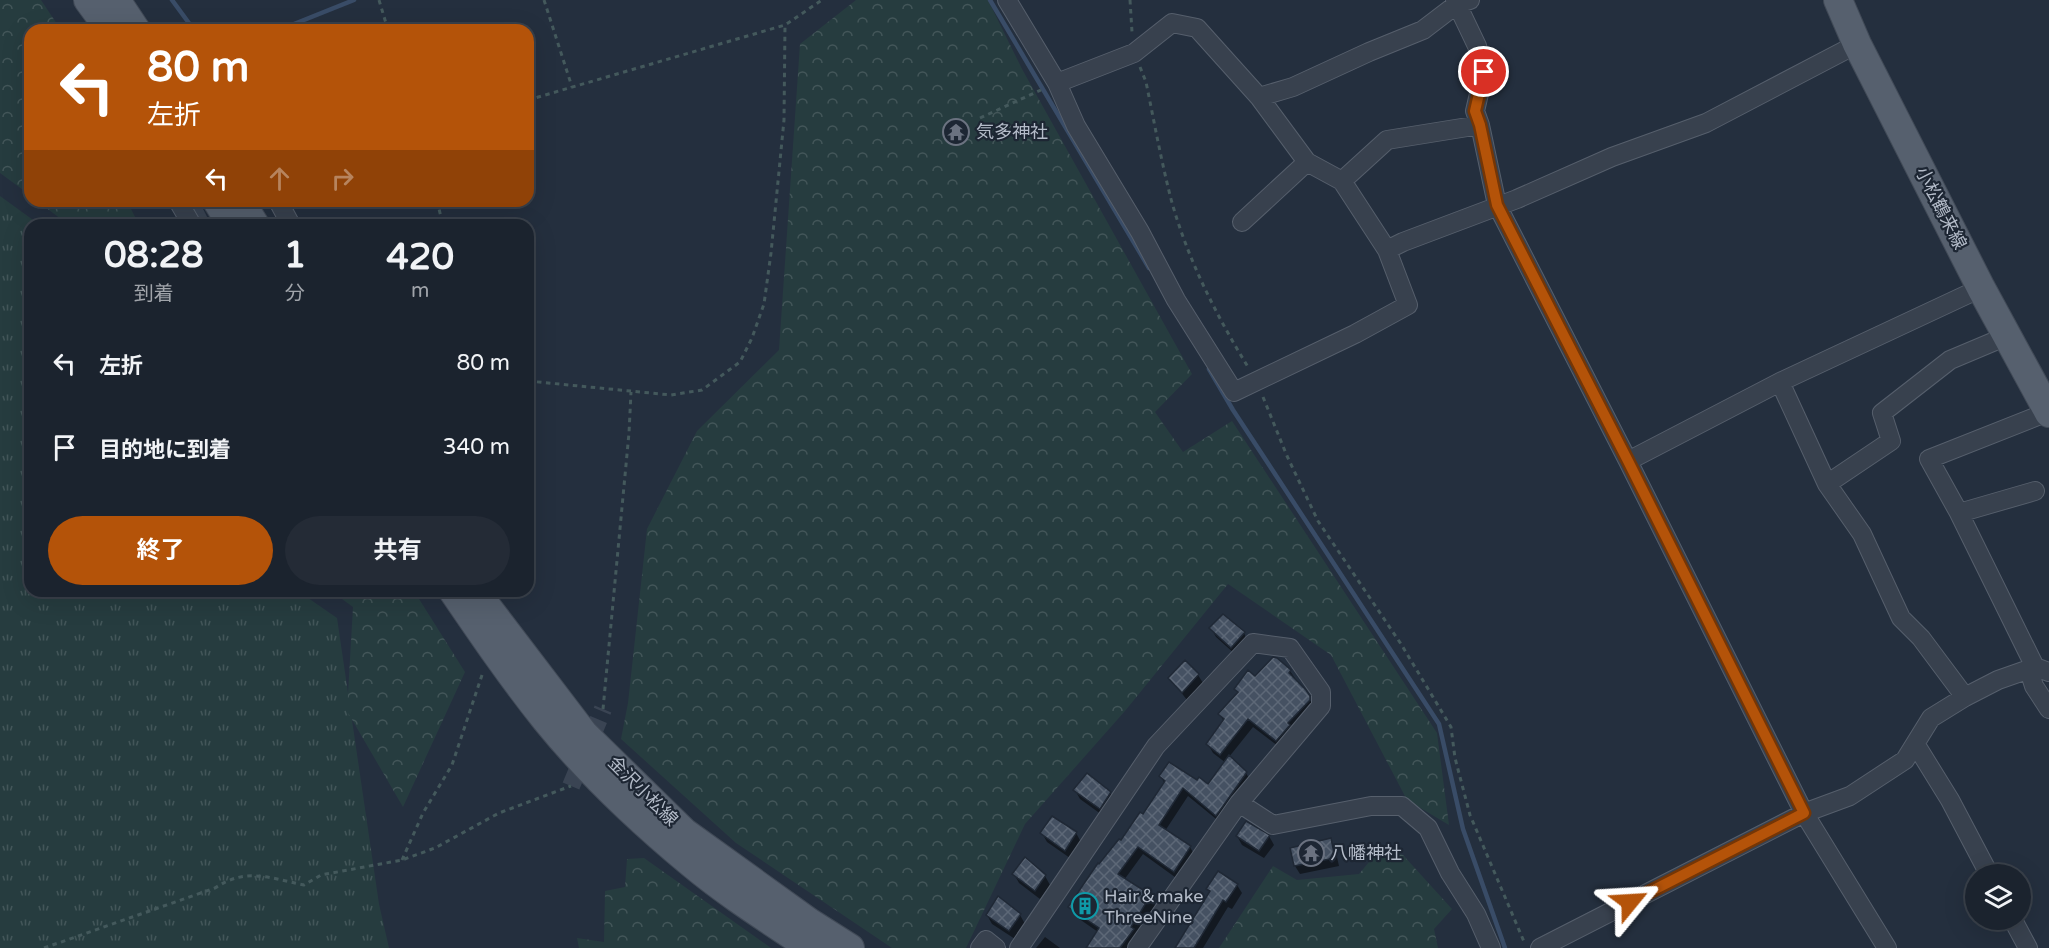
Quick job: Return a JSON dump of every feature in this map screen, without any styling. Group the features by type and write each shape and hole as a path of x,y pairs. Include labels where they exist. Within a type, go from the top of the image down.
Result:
{"main road":[{"path":"88,0 106,24"},
{"path":"116,0 132,24"},
{"name":"小松鶴来線","path":"1838,0 1857,44 1981,288 2049,412"},
{"name":"金沢小松線","path":"457,597 497,656 548,722 640,819 694,866 811,948"},
{"name":"金沢小松線","path":"481,597 585,734 684,832 809,922 850,948"}],"street":[{"path":"1007,0 1057,83 1076,126 1140,232 1176,300 1234,392 1355,334 1408,305 1387,250 1342,182 1307,162 1259,97 1197,28 1172,23 1134,53 1057,83"},
{"path":"1259,97 1293,87 1423,30 1460,1 1484,72 1475,111 1497,205 1804,813 1887,948"},
{"path":"1387,250 1517,199 1612,157 1706,123 1857,44"},
{"path":"1342,182 1386,140 1480,125"},
{"path":"1242,222 1307,162"},
{"path":"1628,461 1780,382 1981,288"},
{"path":"1827,484 1891,441 1882,413 1950,360 2007,336"},
{"path":"1780,382 1827,484 1862,534 1901,618 1921,638 1965,697"},
{"path":"2049,412 1929,459 1959,513 2038,670 2034,686 2049,709"},
{"path":"1959,513 2035,491"},
{"path":"1019,948 1156,746 1253,643 1290,648 1321,692 1321,706 1239,802 1137,948"},
{"path":"1540,948 1804,813 1850,796 1905,760 1931,718 1998,680 2038,670"},
{"path":"1916,745 1950,800 1984,864"},
{"path":"1239,802 1273,825 1371,806 1402,806 1428,828 1450,873 1476,914 1491,948"},
{"path":"2018,930 2028,948"},
{"path":"980,948 986,940 996,948"}],"path":[{"path":"379,0 386,24"},
{"path":"544,0 572,87"},
{"path":"534,98 785,25 822,0"},
{"path":"1130,0 1134,53 1146,82 1172,201 1195,266 1218,318 1256,382 1287,456 1318,520 1401,644 1451,727 1455,758 1470,815 1527,948"},
{"path":"534,382 672,395 702,390 740,362 752,338 764,304 784,120 785,25"},
{"path":"980,118 1057,83"},
{"path":"603,709 631,392"},
{"path":"402,860 423,813 452,765 485,666"},
{"path":"44,948 215,888 227,880 252,875 304,885 321,875 402,860 435,848 499,813 572,786"}],"green space":[{"path":"0,0 41,0 57,24 24,24 24,191 0,173"},
{"path":"856,0 988,0 1022,69 1192,374 1155,412 1183,452 1232,421 1437,733 1449,825 1407,800 1331,655 1228,584 1125,711 1025,824 966,948 892,948 736,843 621,739 628,703 647,529 697,431 779,350 800,44"},
{"path":"0,196 32,219 24,219 24,597 307,597 337,618 379,904 389,948 0,948"},
{"path":"45,207 130,207 136,219 61,219"},
{"path":"339,597 418,597 465,672 403,807 347,711 353,607"},
{"path":"1379,850 1403,855 1452,909 1434,929 1438,948 1219,948 1273,866 1297,880 1359,874"},
{"path":"644,858 771,948 579,948 577,938 604,942 605,891 625,887 627,859"}],"building":[{"path":"1223,614 1245,632 1231,648 1209,628"},
{"path":"1273,657 1291,670 1289,673 1306,690 1310,700 1288,723 1290,725 1276,741 1248,719 1220,755 1206,744 1224,719 1218,714 1238,692 1234,689 1248,670 1255,676"},
{"path":"1185,660 1199,674 1182,693 1168,678"},
{"path":"1229,755 1247,772 1216,816 1183,788 1159,825 1191,846 1174,872 1138,847 1118,874 1151,895 1131,927 1134,929 1120,948 1086,948 1099,928 1068,907 1098,863 1119,839 1121,840 1140,812 1143,814 1165,781 1159,776 1169,762 1197,780 1199,777 1208,784"},
{"path":"1087,773 1111,792 1100,809 1073,790"},
{"path":"1052,816 1077,832 1065,851 1040,833"},
{"path":"1246,821 1270,835 1259,851 1236,836"},
{"path":"1331,838 1335,858 1294,866 1290,848"},
{"path":"1025,857 1046,875 1035,891 1012,874"},
{"path":"1218,871 1238,884 1226,902 1223,900 1194,948 1175,948 1210,891 1206,889"},
{"path":"998,896 1021,914 1009,931 986,915"}],"waterway":[{"path":"172,0 190,24"},
{"path":"294,24 354,0"},
{"path":"990,0 1149,268"},
{"path":"1209,369 1233,410 1439,724 1463,829 1505,948"}],"tunnel":[{"path":"187,217 207,207"},
{"path":"571,786 603,709"}],"place":[{"name":"気多神社","path":"956,132"},
{"name":"八幡神社","path":"1311,853"},
{"name":"Hair＆make ThreeNine","path":"1085,906"}],"route":[{"path":"1484,72 1475,111 1497,205 1804,813 1630,902"}]}
